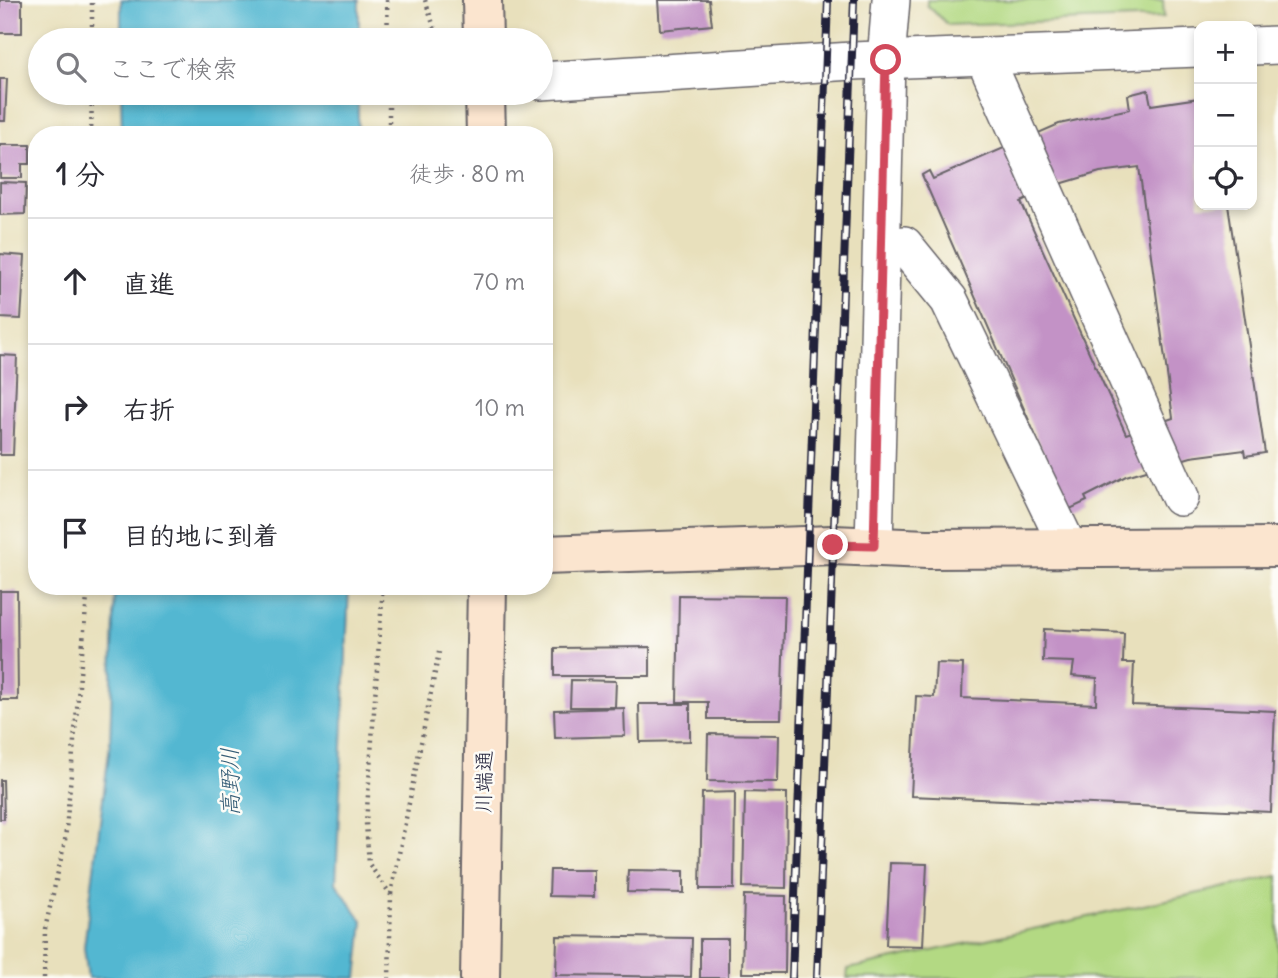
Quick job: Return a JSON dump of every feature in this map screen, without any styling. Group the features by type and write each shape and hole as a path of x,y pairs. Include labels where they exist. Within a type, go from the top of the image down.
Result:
{"street":[{"path":"482,0 483,28"},
{"path":"874,546 886,60 891,0"},
{"path":"1257,46 1278,45"},
{"path":"553,79 886,60 1194,48"},
{"path":"984,56 1180,497"},
{"path":"485,105 486,126"},
{"path":"904,245 949,300 1069,549"},
{"path":"553,555 874,546 1069,549 1278,547"},
{"name":"川端通","path":"480,978 488,595"}],"path":[{"path":"92,0 92,28"},
{"path":"387,0 388,28"},
{"path":"425,0 435,28"},
{"path":"92,105 92,126"},
{"path":"389,105 390,126"},
{"path":"44,978 45,929 65,841 87,595"},
{"path":"382,595 366,823 369,864 391,895"},
{"path":"389,978 391,895 441,640"}],"green space":[{"path":"927,0 1163,0 1164,17 948,25 927,5"},
{"path":"1278,876 1278,978 847,978 848,969"}],"water":[{"path":"121,0 359,0 359,28 121,28"},
{"path":"121,105 358,105 358,126 122,126"},
{"name":"高野川","path":"115,595 349,595 336,883 363,922 357,978 88,978 84,947 110,744"}],"building":[{"path":"0,0 22,0 22,33 0,33"},
{"path":"658,0 709,0 712,25 660,30"},
{"path":"0,79 7,79 5,121 0,121"},
{"path":"1148,90 1151,105 1194,99 1194,210 1229,210 1265,453 1245,456 1244,450 1191,457 1126,476 1085,497 1087,501 1068,510 922,175 929,171 933,179 1059,124 1130,109 1128,95","holes":["1139,167 1173,418 1126,434 1021,202 1060,184 1100,172"]},
{"path":"0,145 28,145 28,164 22,164 22,178 0,178"},
{"path":"0,182 26,183 25,214 0,215"},
{"path":"0,254 25,256 21,319 0,318"},
{"path":"0,355 17,356 13,455 0,455"},
{"path":"0,591 17,591 18,700 0,700"},
{"path":"679,595 785,596 781,719 708,719 708,702 677,702"},
{"path":"1044,629 1124,633 1123,663 1134,663 1132,705 1275,711 1271,812 911,796 916,696 934,697 936,663 963,664 962,698 1096,704 1097,678 1072,676 1074,662 1043,661"},
{"path":"650,647 650,676 555,676 555,648"},
{"path":"571,680 616,681 615,707 570,707"},
{"path":"639,704 690,704 690,741 640,742"},
{"path":"624,708 625,736 555,738 554,710"},
{"path":"708,734 779,735 778,782 707,781"},
{"path":"0,780 3,780 4,819 0,819"},
{"path":"735,792 734,889 700,889 702,793"},
{"path":"745,792 787,793 786,888 743,887"},
{"path":"890,863 927,864 923,946 886,945"},
{"path":"550,870 594,870 594,897 549,896"},
{"path":"628,870 684,871 684,893 627,892"},
{"path":"744,895 786,896 785,973 742,973"},
{"path":"557,936 692,938 691,977 556,975"},
{"path":"700,939 728,939 728,978 700,978"}],"railway":[{"path":"792,978 828,0"},
{"path":"817,978 854,0"}],"route":[{"path":"833,545 874,546 886,60"}]}
